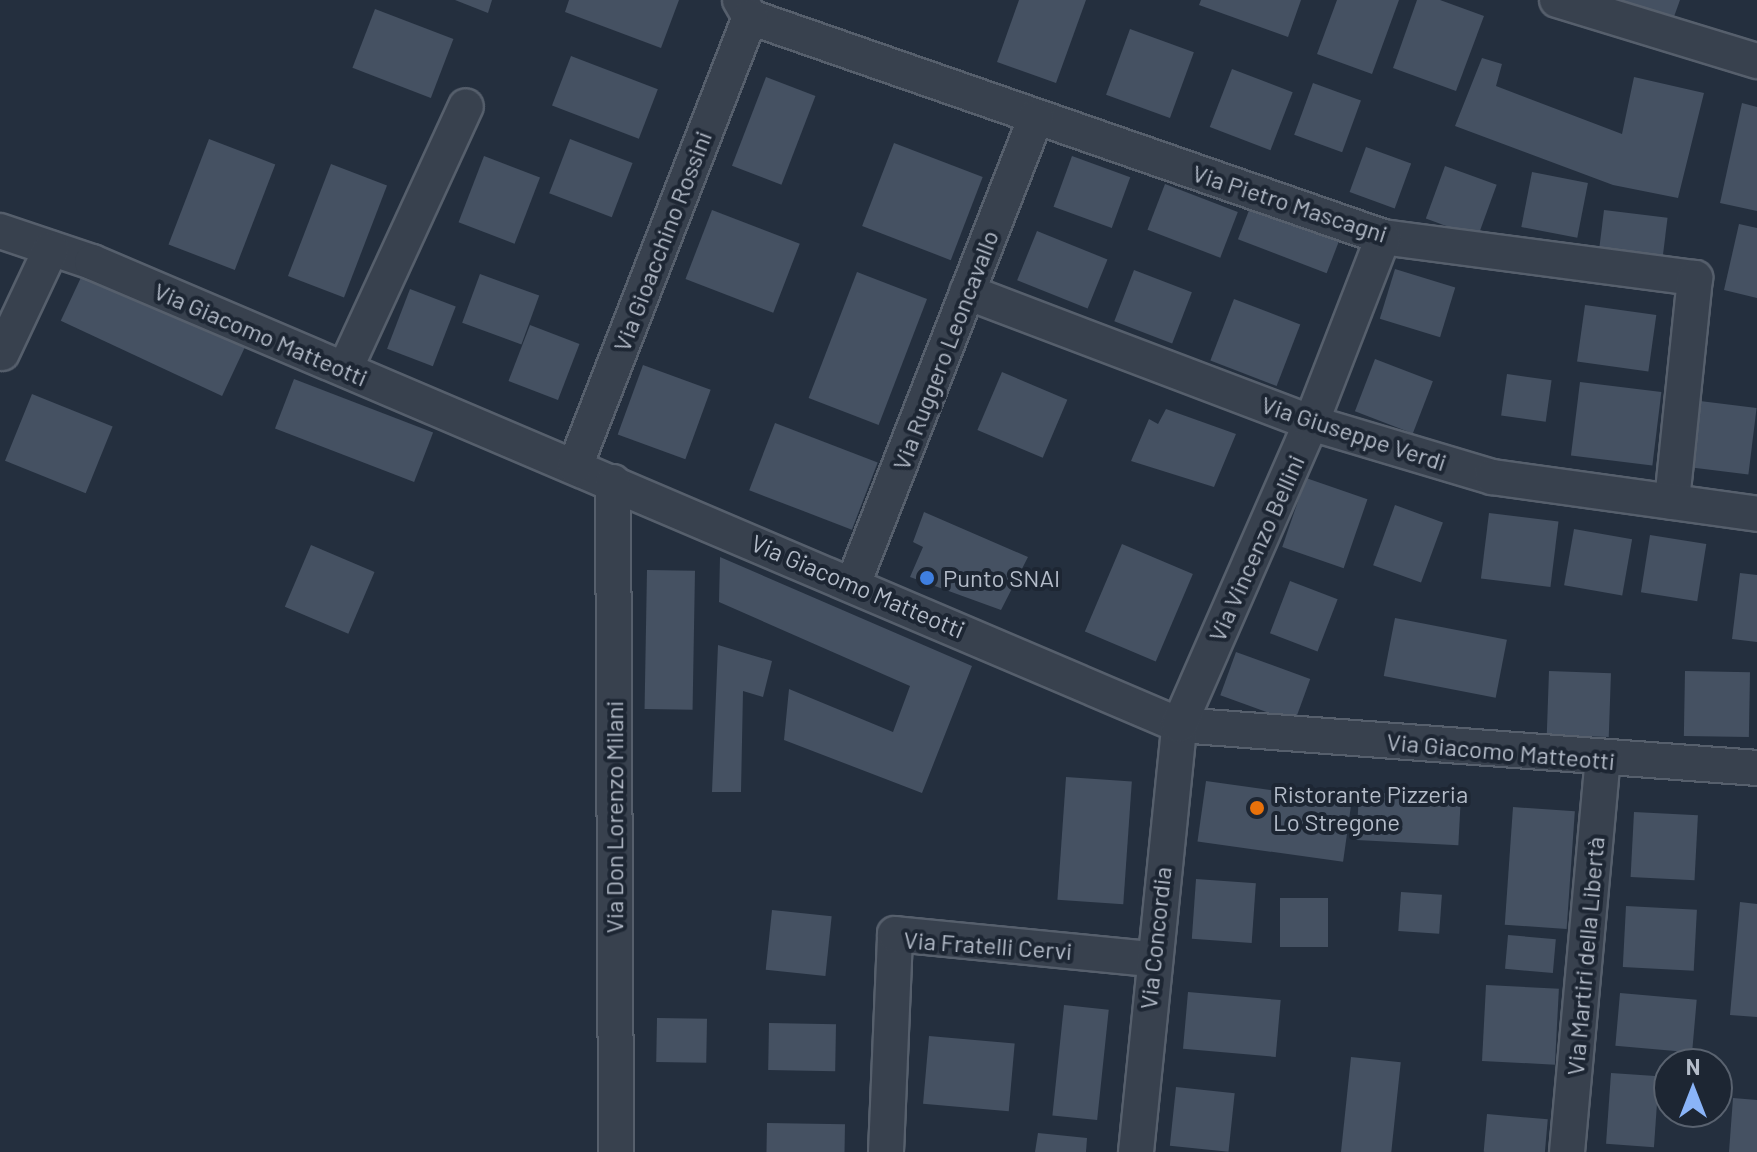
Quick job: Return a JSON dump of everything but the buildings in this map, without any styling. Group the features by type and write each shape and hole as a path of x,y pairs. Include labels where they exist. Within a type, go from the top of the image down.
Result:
{"street":[{"path":"1557,0 1757,61"},
{"name":"Via Pietro Mascagni","path":"745,8 1036,117 1383,237 1695,278 1672,502"},
{"name":"Via Gioacchino Rossini","path":"575,466 745,8"},
{"path":"345,369 466,106"},
{"name":"Via Ruggero Leoncavallo","path":"853,584 1036,117"},
{"name":"Via Giacomo Matteotti","path":"0,231 345,369 1179,725 1603,760 1757,768"},
{"name":"Via Vincenzo Bellini","path":"1179,725 1311,423 1383,237"},
{"path":"2,353 51,249"},
{"name":"Via Giuseppe Verdi","path":"967,292 1311,423 1492,477 1757,514"},
{"name":"Via Don Lorenzo Milani","path":"613,482 616,1152"},
{"name":"Via Concordia","path":"1136,1152 1151,959 1179,725"},
{"name":"Via Martiri della Libertà","path":"1567,1152 1603,760"},
{"name":"Via Fratelli Cervi","path":"886,1152 895,934 1151,959"}],"place":[{"name":"Punto SNAI","path":"927,578"},
{"name":"Ristorante Pizzeria Lo Stregone","path":"1257,808"}]}
